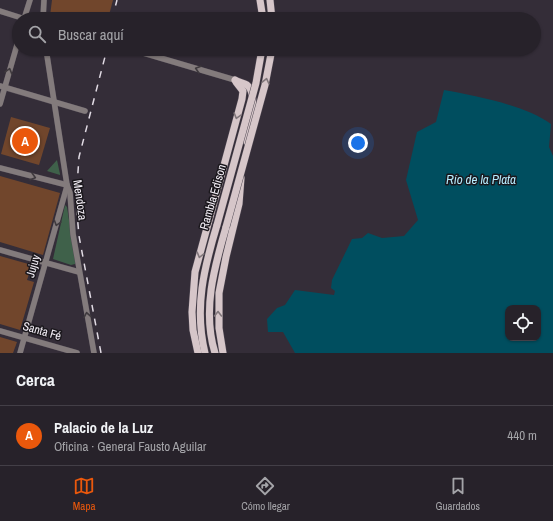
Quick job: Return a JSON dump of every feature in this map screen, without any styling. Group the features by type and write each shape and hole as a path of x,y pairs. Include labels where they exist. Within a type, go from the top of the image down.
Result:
{"main road":[{"path":"260,0 262,12"},
{"path":"270,0 271,12"},
{"name":"Rambla Edison","path":"205,353 200,318 201,290 204,268 256,83 261,56"},
{"name":"Rambla Edison","path":"215,353 211,331 211,292 214,270 265,85 271,56"},
{"path":"198,353 193,330 192,294 199,257 242,99 243,91 241,86 235,80"},
{"path":"223,353 219,328 219,293 239,204 253,100 247,85 235,80"}],"street":[{"path":"27,12 30,0"},
{"path":"43,12 44,0"},
{"path":"0,11 12,15"},
{"path":"0,104 2,87 13,56"},
{"name":"Mendoza","path":"47,56 53,102 67,185 70,193 79,272 94,353"},
{"path":"154,56 235,80"},
{"path":"2,87 85,111"},
{"path":"0,168 67,185"},
{"name":"Jujuy","path":"20,353 67,185"},
{"path":"0,250 79,272"},
{"name":"Santa Fé","path":"0,331 77,353"}],"green space":[{"path":"57,160 60,174 60,175 47,171"},
{"path":"65,205 67,207 75,259 75,264 71,265 53,259"}],"water":[{"name":"Río de la Plata","path":"444,90 485,98 514,106 540,117 551,124 549,147 553,156 553,353 295,353 283,332 268,332 267,319 277,308 285,305 295,290 334,295 335,291 331,288 332,280 352,239 362,238 368,233 382,238 404,236 418,220 406,180 417,132 436,122"}],"building":[{"path":"52,0 113,0 110,12 50,12"},
{"path":"11,117 50,128 39,165 1,154"},
{"path":"0,176 60,193 43,255 0,242"},
{"path":"0,256 32,265 27,280 34,282 20,330 0,324"},
{"path":"0,337 17,342 13,353 0,353"}],"railway":[{"path":"114,12 117,0"},
{"path":"101,353 79,236 76,201 79,157 105,56"}],"place":[{"name":"Palacio de la Luz","path":"25,141"}]}
